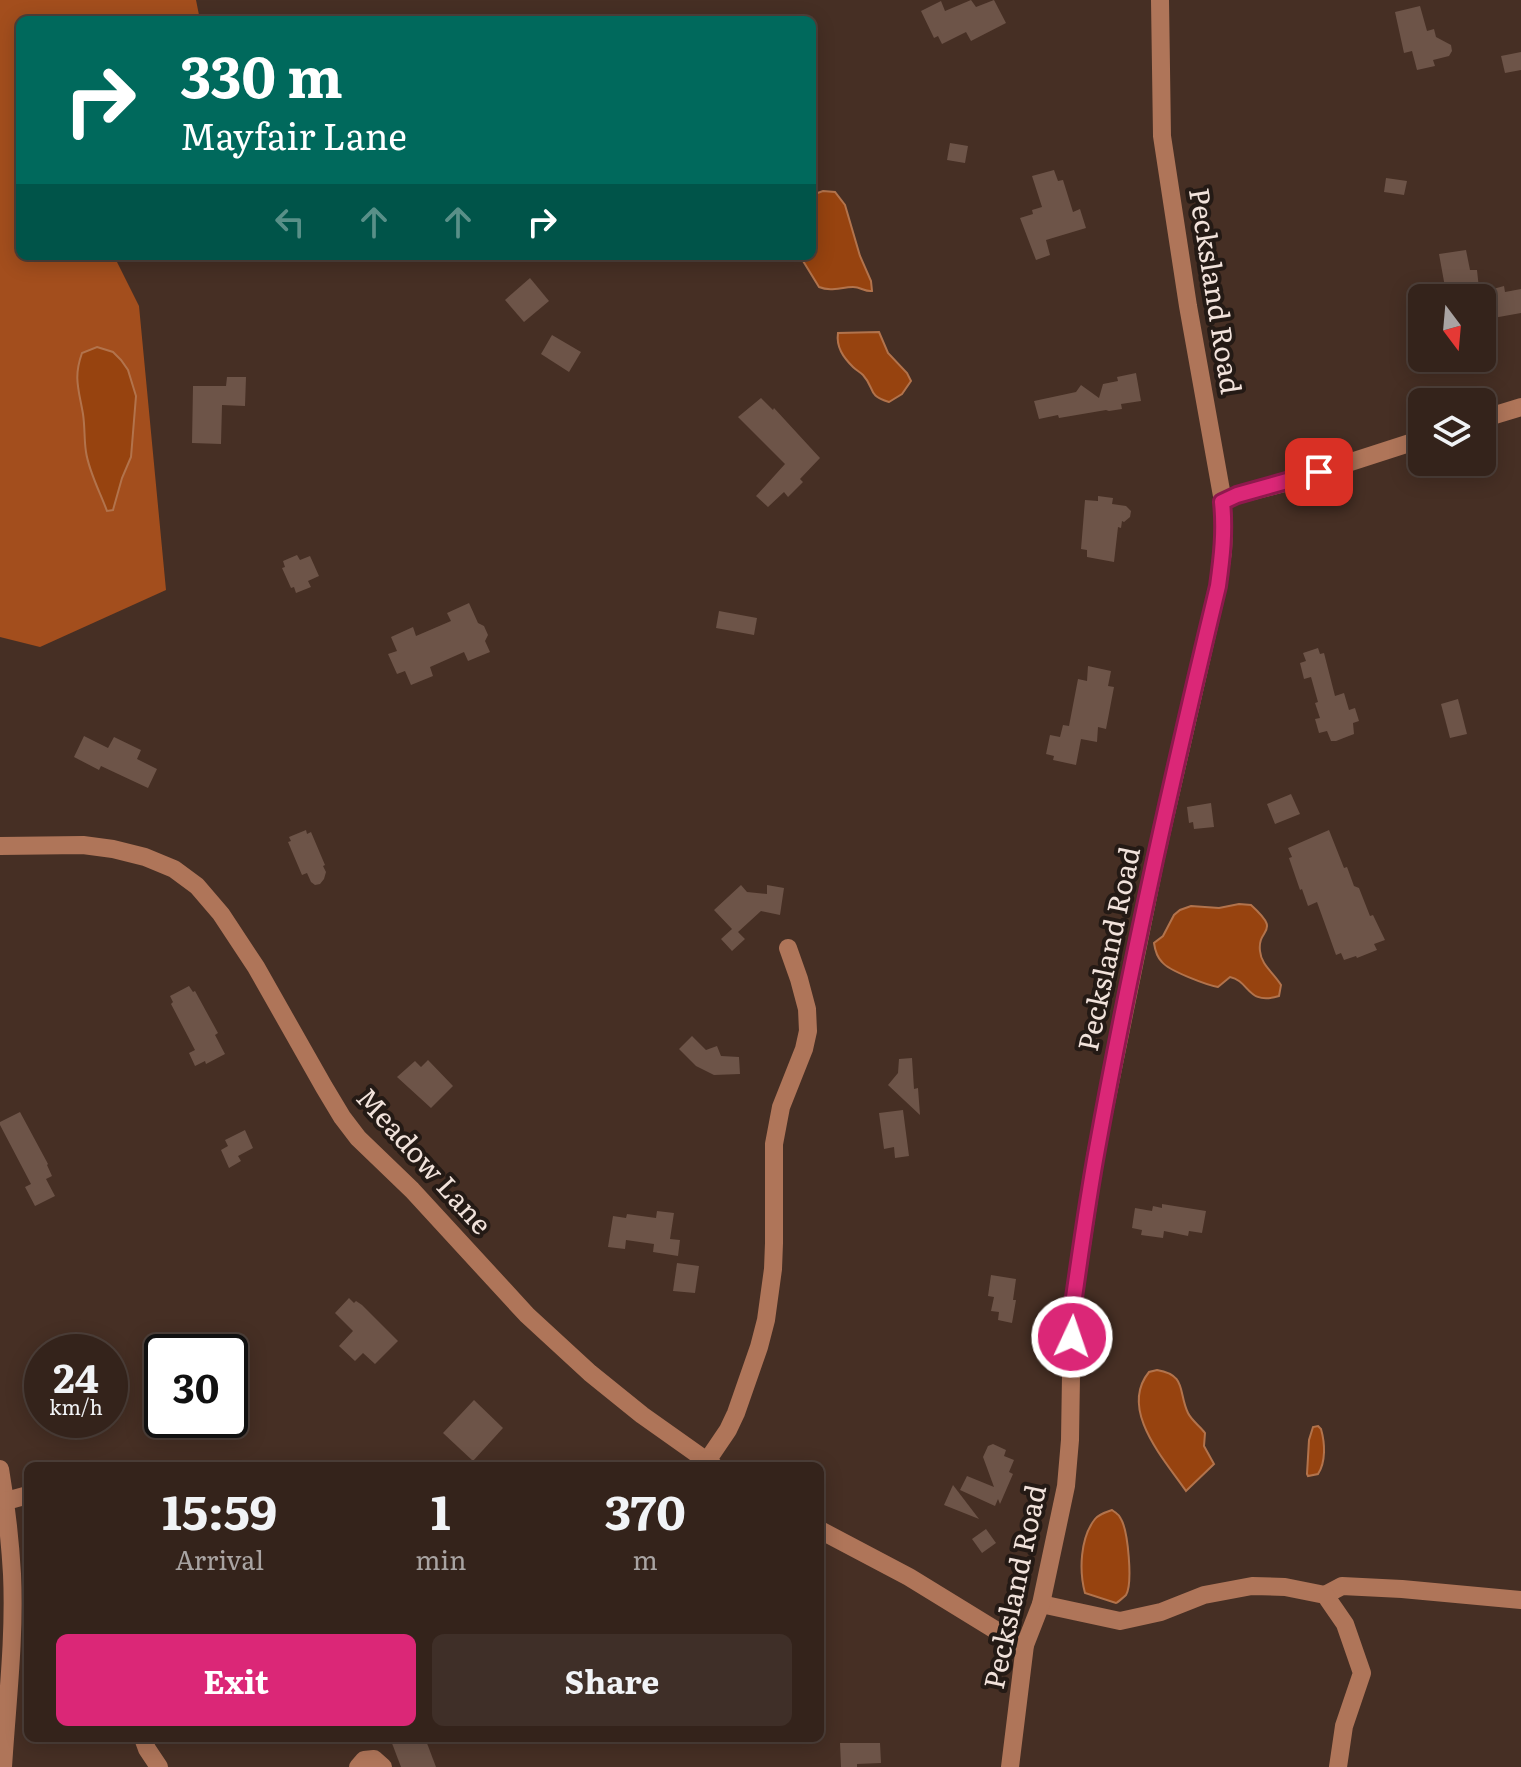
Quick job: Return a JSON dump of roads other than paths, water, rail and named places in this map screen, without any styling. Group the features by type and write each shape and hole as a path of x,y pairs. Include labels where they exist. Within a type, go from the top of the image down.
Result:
{"street":[{"name":"Pecksland Road","path":"1010,1767 1025,1645 1041,1604 1066,1486 1071,1414 1072,1311 1096,1152 1156,857 1218,586 1224,539 1222,496 1162,136 1160,0"},
{"path":"1496,415 1521,407"},
{"path":"1222,502 1408,444"},
{"name":"Meadow Lane","path":"0,846 83,845 113,849 174,869 197,886 221,914 256,967 324,1087 358,1138 412,1190 527,1315 590,1373 709,1462"},
{"path":"711,1462 736,1413 766,1320 773,1269 774,1144 781,1107 808,1031 807,1009 788,948"},
{"path":"0,1469 6,1501 19,1665 3,1767"},
{"path":"6,1501 24,1496"},
{"path":"824,1532 909,1577 1010,1639 1025,1645"},
{"path":"1041,1604 1120,1621 1161,1612 1204,1595 1252,1586 1285,1587 1325,1595 1342,1586 1521,1600"},
{"path":"1325,1595 1345,1624 1362,1673 1344,1726 1338,1767"},
{"path":"144,1742 159,1767"},
{"path":"358,1767 364,1760 374,1759 383,1767"}]}
